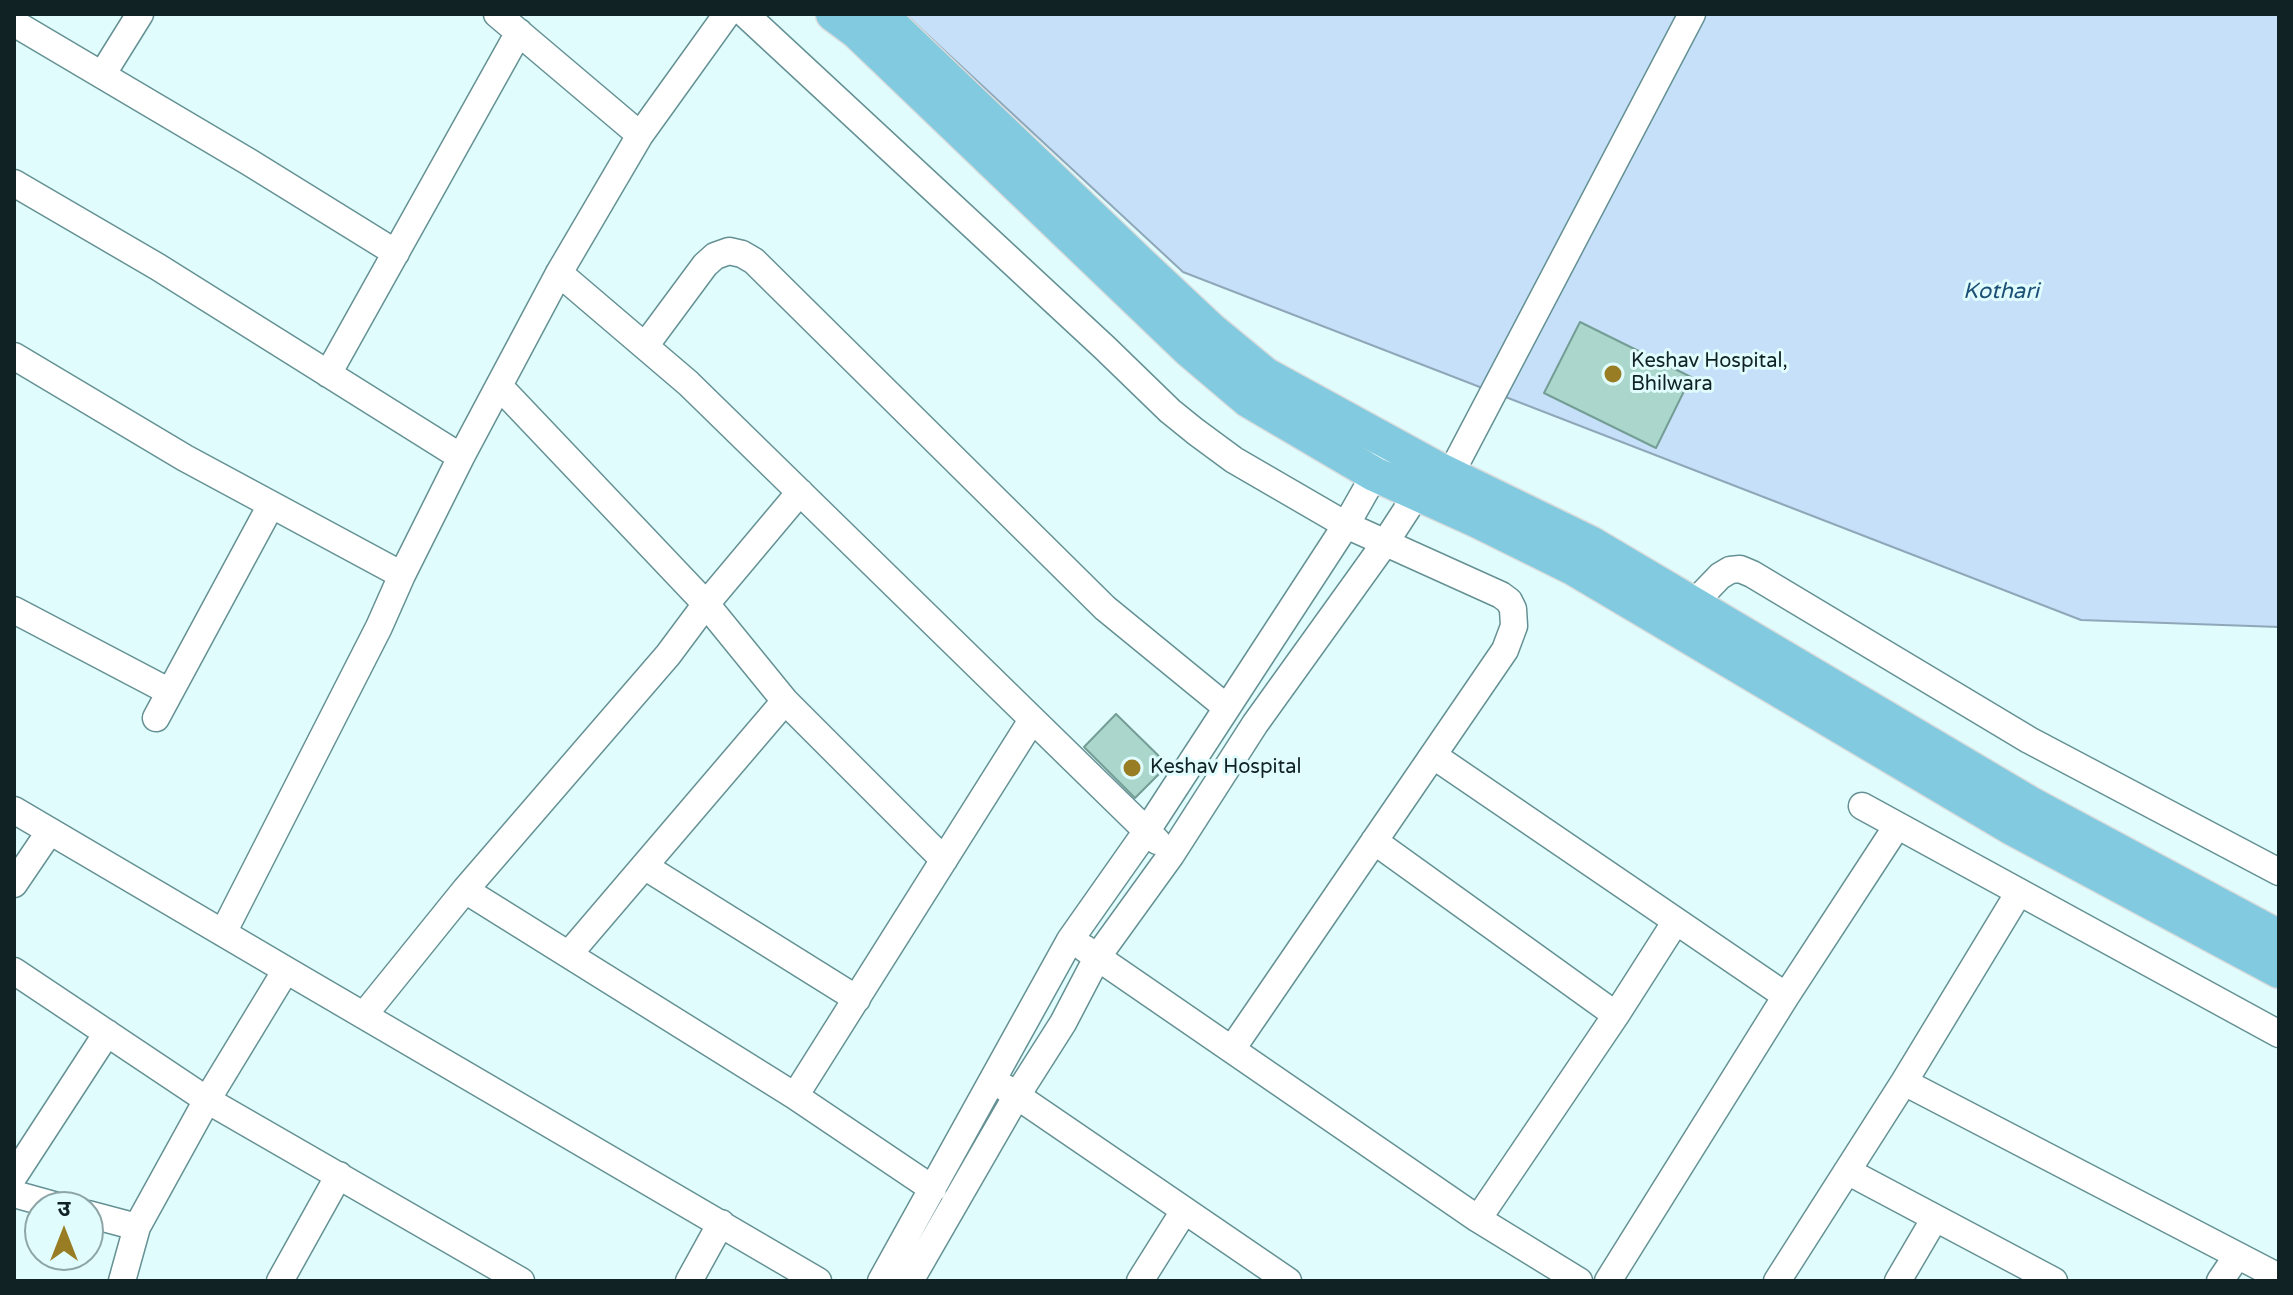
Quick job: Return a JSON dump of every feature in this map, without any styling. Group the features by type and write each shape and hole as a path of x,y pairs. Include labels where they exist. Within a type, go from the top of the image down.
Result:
{"main road":[{"path":"833,14 856,31 1189,350 1248,400 1374,474 1434,479 1590,543 2029,803 2279,937"},
{"path":"880,14 1209,328 1266,375 1392,444 1478,521 1575,569 2014,829 2279,971"}],"street":[{"path":"102,75 140,14"},
{"path":"497,14 640,135"},
{"path":"223,933 379,627 461,457 559,273 640,135 727,14"},
{"path":"745,14 1170,411 1234,460 1346,525 1501,595 1513,609 1514,626 1505,650 1232,1049"},
{"path":"910,1281 1016,1097 1063,1023 1098,956 1171,855 1255,724 1434,479 1692,14"},
{"path":"14,23 396,253"},
{"path":"328,374 519,32"},
{"path":"14,183 158,267 461,457"},
{"path":"645,346 715,256 729,251 754,261 1105,608 1226,707"},
{"path":"559,273 688,383 1171,855"},
{"path":"14,356 185,458 402,575"},
{"path":"499,386 706,604 785,701 944,860"},
{"path":"881,1281 1070,940 1146,832 1346,525 1392,444"},
{"path":"364,1015 465,890 668,655 706,604 800,492"},
{"path":"156,718 271,505"},
{"path":"1693,604 1730,570 1740,569 1752,574 2029,740 2279,872"},
{"path":"14,610 170,692"},
{"path":"569,954 785,701"},
{"path":"795,1096 1032,720"},
{"path":"1434,756 1786,996"},
{"path":"1862,806 2279,1034"},
{"path":"14,810 818,1281"},
{"path":"1608,1281 1786,996 1897,826"},
{"path":"14,884 50,831"},
{"path":"1374,841 1616,1015"},
{"path":"644,866 857,999"},
{"path":"465,890 795,1096 933,1189"},
{"path":"1777,1281 1904,1082 2018,894"},
{"path":"1478,1219 1676,921"},
{"path":"1070,940 1098,956 1478,1219 1579,1281"},
{"path":"122,1281 137,1227 207,1100 286,970"},
{"path":"14,971 207,1100 521,1281"},
{"path":"14,1176 107,1033"},
{"path":"994,1078 1016,1097 1288,1281"},
{"path":"1904,1082 2279,1277"},
{"path":"1847,1171 2054,1281"},
{"path":"280,1281 339,1175"},
{"path":"1140,1281 1184,1211"},
{"path":"104,1218 137,1227"},
{"path":"1898,1281 1935,1218"},
{"path":"689,1281 721,1223"},
{"path":"2220,1281 2237,1256"}],"water":[{"name":"Kothari","path":"905,14 2279,14 2279,627 2081,620 1183,272"}],"building":[{"path":"1580,322 1691,377 1656,448 1544,393"},
{"path":"1116,714 1168,765 1135,798 1084,747"}],"place":[{"name":"Keshav Hospital, Bhilwara","path":"1613,374"},
{"name":"Keshav Hospital","path":"1132,768"}]}
